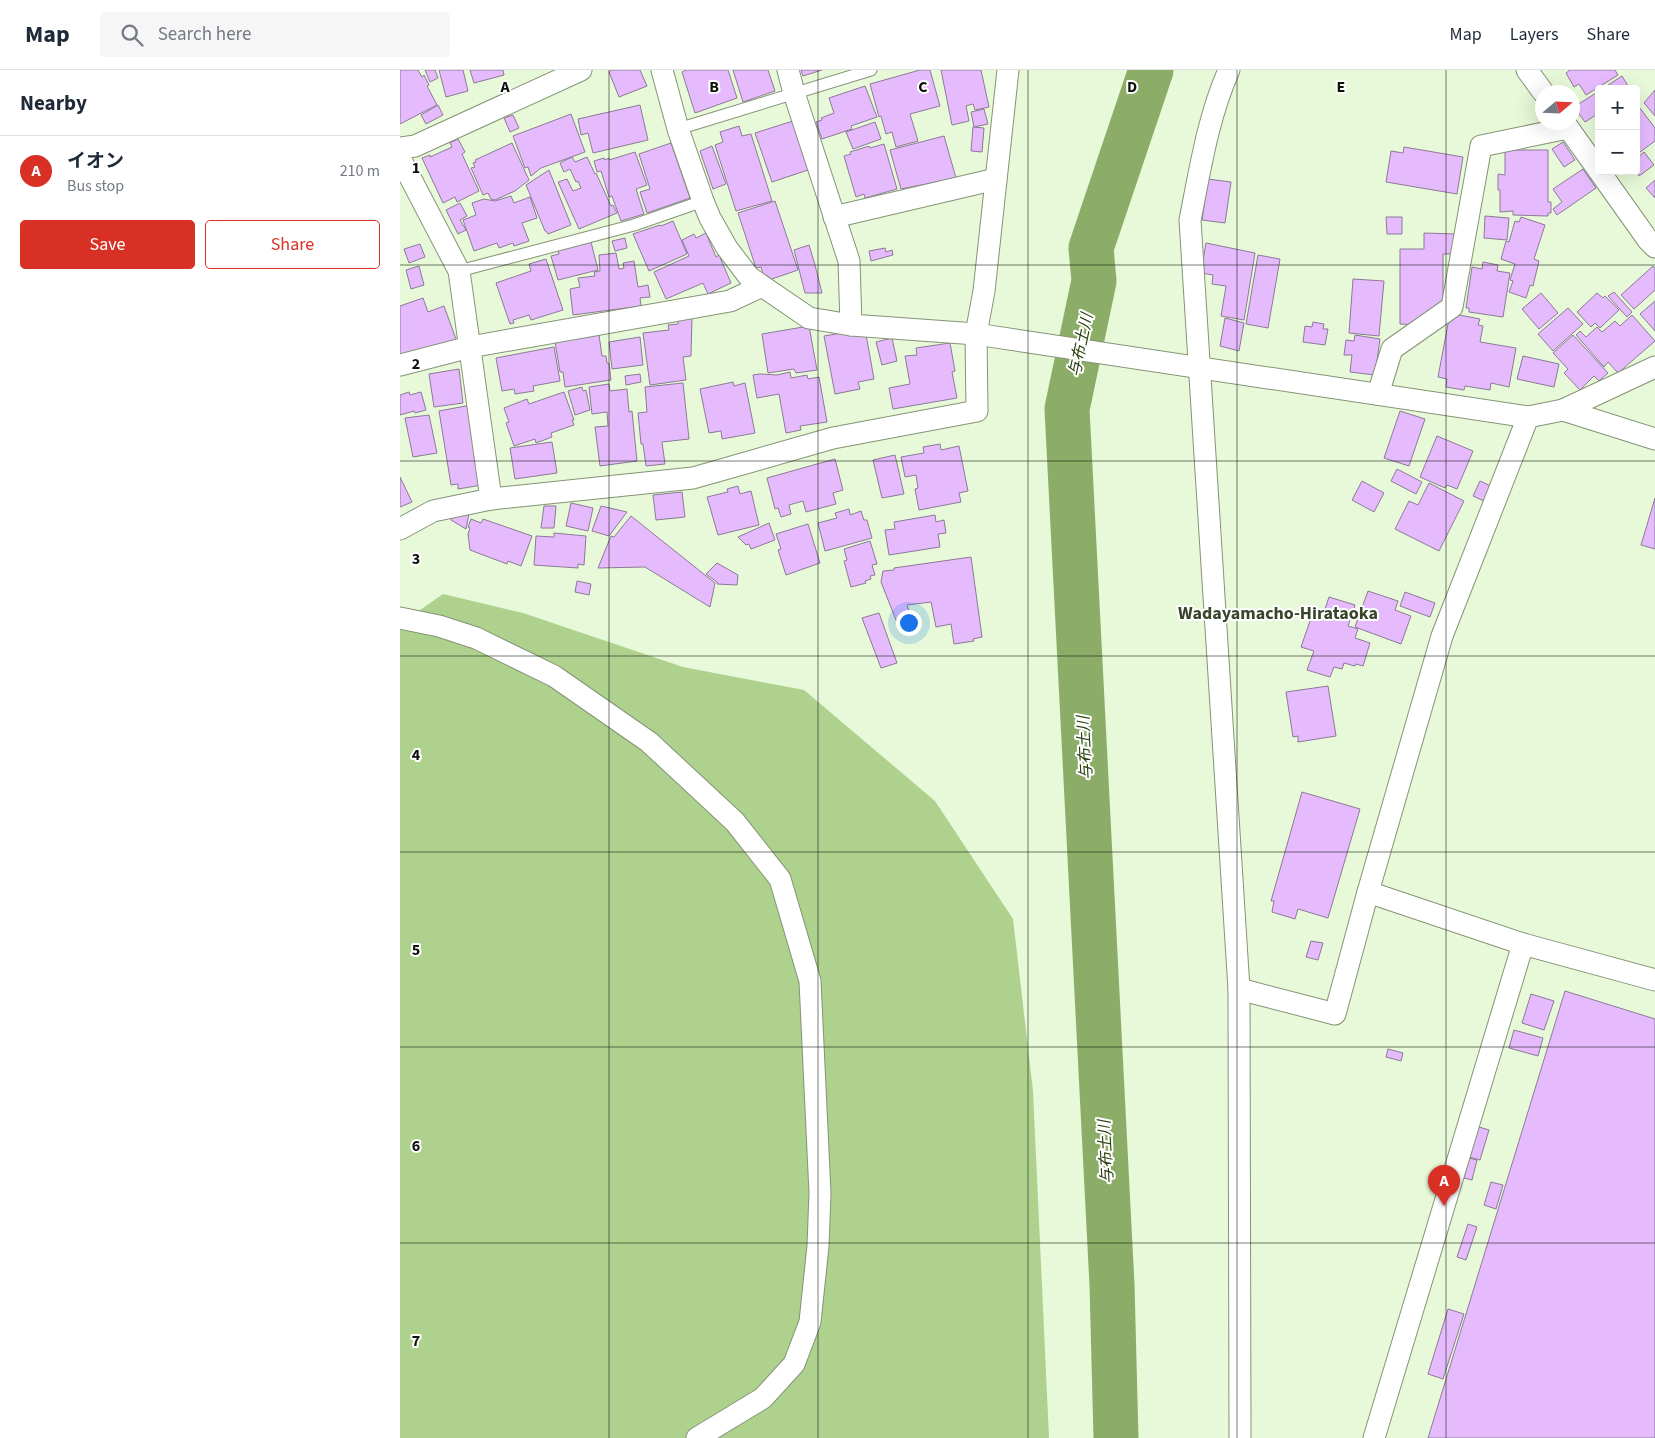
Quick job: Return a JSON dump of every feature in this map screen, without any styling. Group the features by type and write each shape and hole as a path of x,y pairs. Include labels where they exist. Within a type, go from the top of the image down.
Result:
{"street":[{"path":"662,70 678,129 703,201 727,248 749,277 809,318 851,325 976,334 1528,417 1563,410 1655,367"},
{"path":"788,70 849,261 851,325"},
{"path":"400,529 433,511 491,499 693,478 833,438 977,411 976,334 984,291 1008,70"},
{"path":"1229,70 1222,86 1203,156 1190,220 1194,366 1239,989 1240,1438"},
{"path":"1527,70 1538,85"},
{"path":"400,148 415,146 576,71"},
{"path":"1378,394 1392,349 1452,307 1481,146 1546,130"},
{"path":"1570,130 1595,165"},
{"path":"400,158 459,271 491,499"},
{"path":"1602,175 1655,247"},
{"path":"834,217 996,179"},
{"path":"400,365 470,347 730,301 762,286"},
{"path":"1563,410 1655,439"},
{"path":"1239,989 1334,1014 1442,636 1528,417"},
{"path":"400,618 439,626 476,638 554,676 649,742 735,822 780,879 810,981 820,1193 818,1246 810,1322 794,1364 763,1398 697,1438"},
{"path":"1368,892 1523,944 1655,980"},
{"path":"1374,1438 1523,944"}],"lane":[{"path":"678,129 871,70"},
{"path":"459,271 634,225 703,201"}],"green space":[{"path":"443,594 523,613 683,667 804,690 935,801 1013,919 1033,1091 1049,1438 400,1438 400,624"}],"building":[{"path":"400,70 418,70 422,77 424,75 429,85 427,86 437,105 400,124"},
{"path":"425,70 435,70 438,78 430,82"},
{"path":"439,70 463,70 468,91 446,97"},
{"path":"470,70 503,70 504,75 474,83"},
{"path":"612,70 640,70 647,86 619,97 609,72"},
{"path":"686,70 728,70 737,98 695,113 682,72"},
{"path":"733,70 768,70 775,91 743,102"},
{"path":"801,70 822,70 803,76"},
{"path":"920,70 930,70 940,106 910,114 918,141 896,147 892,132 886,134 870,84"},
{"path":"941,70 981,70 989,107 975,110 973,104 966,106 969,121 952,125"},
{"path":"1570,70 1615,70 1618,75 1602,85 1595,85 1595,89 1586,95 1579,84 1573,85 1566,73"},
{"path":"1622,76 1628,85 1608,85"},
{"path":"865,86 877,117 851,126 852,129 822,139 816,122 834,113 829,98"},
{"path":"1655,90 1655,116 1644,103"},
{"path":"1595,94 1595,116 1585,122 1580,115 1580,103"},
{"path":"438,105 443,115 426,124 421,115"},
{"path":"640,105 648,140 593,153 588,133 581,135 578,119"},
{"path":"1640,108 1655,128 1655,141 1640,152"},
{"path":"984,109 988,124 974,127 971,112"},
{"path":"571,114 585,152 541,168 531,176 528,167 525,168 513,136"},
{"path":"513,115 519,128 510,132 504,118"},
{"path":"793,121 808,170 772,182 755,133"},
{"path":"875,122 881,139 853,149 846,132"},
{"path":"739,126 742,136 751,134 772,201 736,211 715,145 723,142 720,132"},
{"path":"973,127 984,128 982,152 971,151"},
{"path":"944,136 956,178 901,189 890,150"},
{"path":"458,139 465,152 462,154 479,191 457,202 455,197 443,203 422,158 430,155 430,157 452,147 450,143"},
{"path":"1563,142 1575,160 1564,167 1552,149"},
{"path":"512,143 529,180 515,191 495,200 491,199 488,193 483,195 471,168 475,167 473,163 476,162 475,160"},
{"path":"671,143 690,198 647,213 640,192 650,189 639,154"},
{"path":"884,144 897,189 865,198 864,194 856,197 844,156 869,146 870,148"},
{"path":"712,146 726,184 713,189 700,151"},
{"path":"1404,147 1463,157 1457,194 1386,182 1391,151 1403,153"},
{"path":"1505,150 1548,150 1548,202 1551,202 1551,213 1548,213 1548,216 1513,215 1513,211 1500,212 1498,174 1505,175"},
{"path":"635,152 647,185 636,189 644,214 621,221 612,196 609,197 601,171 597,172 594,161 604,158 605,160 609,158 609,160"},
{"path":"1644,152 1654,165 1639,176 1640,175 1640,156"},
{"path":"572,157 575,162 587,157 611,206 613,205 617,213 579,229 558,182 567,179 573,191 581,188 570,169 564,172 560,163"},
{"path":"1583,169 1596,188 1557,215 1553,209 1562,202 1553,189"},
{"path":"549,170 571,225 548,234 545,231 526,185"},
{"path":"1208,179 1231,182 1225,223 1202,220"},
{"path":"1655,180 1655,198 1646,188"},
{"path":"511,196 514,203 530,197 537,218 522,223 529,241 514,246 513,243 499,248 497,243 474,251 463,220 476,215 472,203 484,199 495,201"},
{"path":"775,201 798,270 769,280 768,276 764,277 761,267 756,268 738,213"},
{"path":"460,203 467,216 460,220 466,230 458,234 446,210"},
{"path":"1485,216 1509,218 1507,240 1484,238"},
{"path":"1386,217 1402,217 1402,234 1387,234"},
{"path":"1521,217 1545,225 1534,259 1539,261 1533,286 1530,285 1526,298 1509,292 1513,281 1510,280 1515,264 1501,259 1506,241 1509,242 1515,221 1519,222"},
{"path":"673,221 687,254 649,271 633,234"},
{"path":"706,233 716,257 719,255 731,283 708,294 703,283 666,299 654,272 689,256 682,240 694,234 696,238"},
{"path":"1424,233 1456,234 1456,254 1443,254 1443,299 1421,325 1400,324 1400,249 1424,249"},
{"path":"625,238 627,248 615,251 612,241"},
{"path":"591,242 598,270 558,280 551,256 559,254 558,250"},
{"path":"1206,243 1255,253 1244,320 1221,316 1226,286 1212,284 1213,275 1201,273"},
{"path":"420,244 425,257 409,263 404,249"},
{"path":"809,245 822,293 805,293 794,250"},
{"path":"885,248 886,252 892,250 893,255 871,261 869,251"},
{"path":"616,253 619,269 624,268 623,263 634,261 638,287 648,285 650,297 640,298 641,306 573,315 570,289 580,287 578,278 595,276 594,272 600,271 599,255"},
{"path":"1258,255 1280,259 1268,328 1246,324"},
{"path":"546,259 563,310 531,320 529,315 513,320 514,323 510,324 496,283 531,271 529,264"},
{"path":"1483,262 1498,265 1497,271 1510,273 1503,317 1469,312 1469,308 1466,308 1472,267 1482,269"},
{"path":"419,266 424,285 411,289 406,270"},
{"path":"1653,266 1655,268 1655,290 1634,309 1621,295"},
{"path":"1353,279 1384,281 1379,336 1349,333"},
{"path":"1614,292 1632,312 1627,317 1608,296"},
{"path":"1541,293 1558,313 1539,329 1522,309"},
{"path":"1597,293 1603,298 1605,296 1619,310 1600,328 1595,323 1591,327 1577,312"},
{"path":"423,298 428,312 444,306 457,342 400,359 400,306"},
{"path":"1655,301 1655,331 1640,314"},
{"path":"1568,308 1583,324 1553,351 1538,334"},
{"path":"1454,314 1480,319 1478,325 1483,326 1480,342 1516,348 1509,387 1491,383 1490,390 1465,386 1464,390 1446,387 1447,379 1438,377 1449,319 1453,320"},
{"path":"1632,315 1655,341 1618,373 1608,362 1604,367 1576,335 1580,331 1586,337 1597,327 1602,332 1615,321 1620,326"},
{"path":"692,317 691,356 683,357 686,380 650,385 643,333 669,330 668,325 678,324 678,319"},
{"path":"1225,318 1244,323 1239,351 1220,346"},
{"path":"1313,322 1324,324 1323,329 1328,329 1325,345 1303,342 1305,326 1312,327"},
{"path":"809,326 817,370 796,373 794,369 768,373 762,334"},
{"path":"865,329 874,379 858,382 860,389 835,394 824,336"},
{"path":"599,335 602,356 606,356 607,363 609,363 611,380 565,387 563,372 560,372 555,342"},
{"path":"1355,335 1380,339 1375,375 1350,372 1352,355 1344,355 1346,340 1354,341"},
{"path":"1573,335 1608,373 1599,381 1594,376 1580,390 1564,373 1568,369 1553,353"},
{"path":"640,337 643,365 612,369 609,342"},
{"path":"892,338 897,361 882,365 876,342"},
{"path":"950,343 955,371 952,372 957,398 893,409 889,388 910,384 905,356 917,355 916,348"},
{"path":"554,347 560,381 533,386 534,391 515,394 514,389 502,391 496,358"},
{"path":"1523,356 1559,364 1554,387 1517,379"},
{"path":"459,369 463,403 434,407 429,374"},
{"path":"790,372 791,378 807,375 808,379 819,377 827,422 800,426 801,430 786,433 779,394 757,398 753,375 777,375"},
{"path":"640,374 641,382 626,385 625,376"},
{"path":"733,382 734,386 745,383 755,433 722,439 721,431 709,433 700,389"},
{"path":"683,383 689,439 662,442 665,464 646,466 643,444 641,444 638,413 647,412 645,387"},
{"path":"609,384 610,391 627,389 629,412 632,411 637,461 600,466 595,427 608,426 607,412 592,414 589,387"},
{"path":"582,387 583,391 586,390 590,410 575,415 568,391"},
{"path":"409,392 410,395 421,392 426,410 400,415 400,395"},
{"path":"564,392 574,425 551,433 552,437 536,443 535,439 514,446 506,423 509,422 504,408 527,399 529,404"},
{"path":"471,405 482,485 458,489 458,484 451,485 439,411"},
{"path":"1400,411 1425,419 1409,466 1384,458"},
{"path":"429,415 437,453 413,457 405,418"},
{"path":"1437,436 1473,451 1457,489 1447,485 1445,488 1420,477"},
{"path":"552,442 557,473 515,479 510,448"},
{"path":"940,444 941,450 959,446 968,491 959,493 961,502 919,510 915,489 918,488 916,475 905,477 901,457 924,453 923,447"},
{"path":"895,455 904,494 882,498 873,460"},
{"path":"835,459 843,490 833,493 836,504 806,512 803,501 789,505 791,514 781,517 778,508 775,509 767,478"},
{"path":"1397,469 1422,482 1416,494 1391,481"},
{"path":"400,477 412,502 400,507"},
{"path":"1362,481 1384,493 1374,512 1352,500"},
{"path":"1480,481 1491,486 1484,501 1473,496"},
{"path":"1429,483 1464,501 1439,551 1395,529 1409,501 1418,505"},
{"path":"738,486 740,494 751,491 759,525 718,535 707,497 728,492 727,489"},
{"path":"682,492 685,517 656,520 653,495"},
{"path":"1655,498 1655,549 1641,545"},
{"path":"571,503 593,508 588,531 566,526"},
{"path":"544,506 556,506 554,528 541,528"},
{"path":"601,506 627,512 609,536 592,531"},
{"path":"849,509 850,515 861,511 864,520 867,520 872,538 825,551 818,523 837,518 835,513"},
{"path":"469,514 466,529 451,520 452,516"},
{"path":"935,515 936,522 944,520 946,533 938,534 940,547 889,555 885,530 895,529 894,522"},
{"path":"631,516 715,583 710,607 645,567 598,568 611,536 614,537"},
{"path":"471,519 481,523 483,519 532,536 521,566 508,561 507,564 470,550 468,534 470,528 468,527"},
{"path":"769,523 775,540 751,549 749,544 746,545 738,537"},
{"path":"808,524 820,563 786,575 778,550 781,549 776,534"},
{"path":"554,533 586,536 584,565 578,564 578,568 534,565 536,536 554,537"},
{"path":"870,541 877,564 872,565 875,575 870,576 871,579 865,581 866,583 851,587 844,561 847,560 844,549"},
{"path":"971,557 982,637 973,639 974,641 954,644 951,624 936,627 931,602 907,605 912,620 898,625 881,582 883,571"},
{"path":"717,563 738,575 737,585 717,584 706,574"},
{"path":"577,581 591,584 589,595 575,592"},
{"path":"1368,591 1398,601 1395,610 1411,616 1401,644 1355,627"},
{"path":"1405,592 1435,603 1430,617 1400,606"},
{"path":"1329,597 1355,605 1348,626 1358,629 1355,638 1370,643 1363,666 1344,663 1342,669 1334,667 1330,677 1307,670 1314,651 1301,647 1311,618 1321,621"},
{"path":"879,613 897,663 881,668 862,618"},
{"path":"1328,686 1336,736 1298,742 1298,736 1293,737 1286,692"},
{"path":"1302,792 1360,809 1328,918 1298,909 1295,919 1272,912 1274,901 1271,901"},
{"path":"1311,941 1323,943 1318,960 1306,957"},
{"path":"1565,991 1655,1019 1655,1438 1428,1438"},
{"path":"1531,994 1554,1001 1544,1030 1522,1023"},
{"path":"1514,1030 1543,1038 1538,1056 1509,1048"},
{"path":"1388,1049 1403,1053 1401,1061 1386,1057"},
{"path":"1479,1127 1489,1130 1480,1160 1469,1157"},
{"path":"1469,1158 1477,1160 1472,1180 1464,1178"},
{"path":"1491,1182 1503,1185 1496,1209 1484,1205"},
{"path":"1468,1224 1477,1227 1466,1260 1457,1257"},
{"path":"1448,1309 1464,1314 1443,1379 1428,1374"}],"waterway":[{"name":"与布土川","path":"1116,1438 1112,1285 1067,409 1094,281 1091,248 1151,70"}],"place":[{"name":"イオン","path":"1444,1206"}],"district":[{"name":"Wadayamacho-Hirataoka","path":"1278,613"}]}
